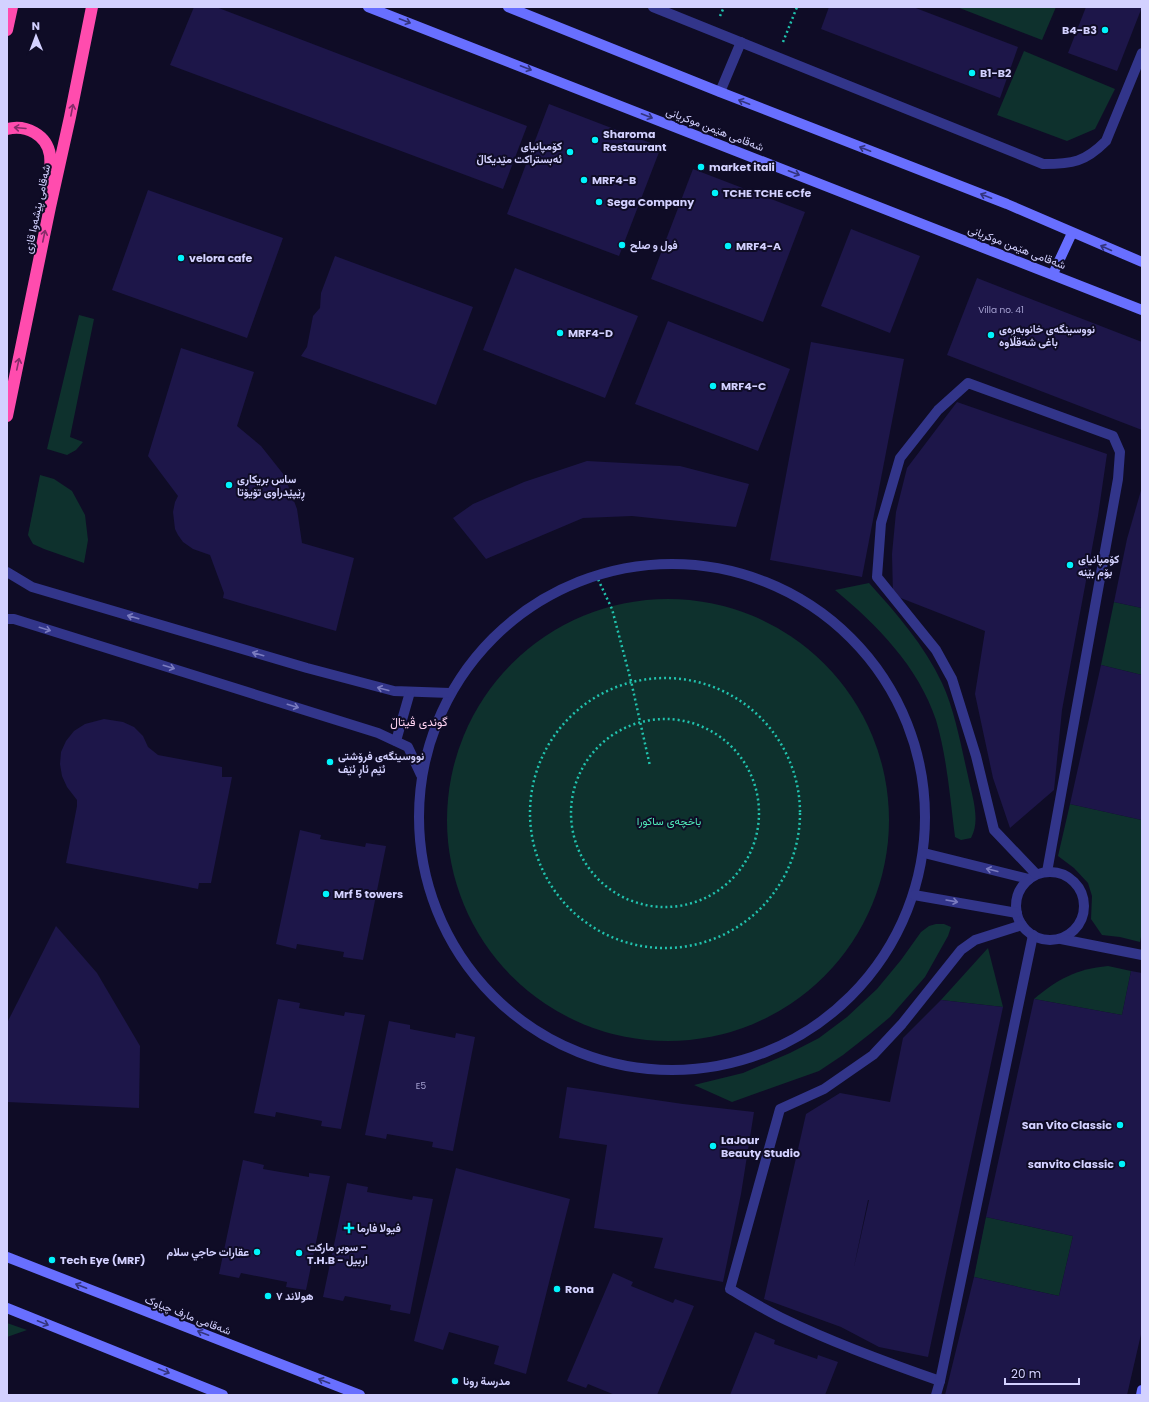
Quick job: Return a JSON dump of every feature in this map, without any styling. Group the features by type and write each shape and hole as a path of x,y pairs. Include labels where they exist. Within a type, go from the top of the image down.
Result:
{"highway":[{"path":"7,30 12,7"},
{"name":"شەقامی پێشەوا قازی","path":"7,416 92,7"},
{"path":"7,129 18,128 31,130 41,138 48,148 50,157 50,207"}],"street":[{"name":"شەقامی هێمن موکریانی","path":"368,7 1142,310"},
{"path":"508,7 720,92 1007,204 1142,262"},
{"path":"653,7 1043,164 1062,164 1079,161 1095,152 1106,141 1142,53"},
{"path":"720,92 741,42"},
{"path":"1053,274 1072,233"},
{"path":"1033,877 994,830 976,756 952,679 936,650 877,577 881,523 900,458 938,410 968,382 1113,436 1120,452 1118,479 1047,872"},
{"path":"659,564 723,569 783,589 837,624 880,671 910,727 925,789 924,853 914,895 892,944 860,988 819,1024 772,1050 720,1066 665,1070 612,1063 560,1044 514,1016 476,978 446,933 426,883 418,829 421,775 432,733 450,693 488,642 537,602 596,575 659,564"},
{"path":"7,572 32,587 307,668 394,691 450,693"},
{"path":"7,619 14,619 378,733 408,747 421,775"},
{"path":"396,742 410,692"},
{"path":"924,853 1033,877"},
{"path":"1061,939 1080,925 1084,914 1085,903 1082,892 1076,883 1068,876 1058,872 1047,872 1033,877 1020,889 1016,899 1017,913 1022,925 1027,931 1037,938 1049,940 1061,939 1142,955"},
{"path":"914,895 1017,913"},
{"path":"940,1381 890,1364 786,1320 730,1290 780,1109 824,1089 874,1055 902,1024 962,950 975,940 1022,925"},
{"path":"936,1395 1033,935"},
{"name":"شەقامی مارف چیاوک","path":"7,1257 343,1392 360,1395"},
{"path":"7,1308 223,1395"},
{"path":"1141,1395 1142,1390"}],"path":[{"path":"777,57 797,7"},
{"path":"596,575 612,609 631,681 650,766"},
{"path":"675,677 716,687 756,711 786,749 800,794 799,841 781,885 750,920 708,942 661,949 614,940 574,915 547,882 531,843 528,801 538,760 561,724 593,697 631,681 675,677"},
{"path":"670,718 700,725 726,740 746,762 757,790 760,820 753,849 738,875 715,894 684,906 652,907 620,897 595,878 577,850 574,838 570,819 573,787 587,757 610,735 640,721 670,718"}],"green space":[{"path":"957,7 1056,7 1042,40"},
{"path":"1024,51 1115,89 1095,129 1067,141 997,115"},
{"path":"79,315 94,319 70,437 83,442 76,450 67,455 47,449"},
{"path":"40,475 54,479 72,491 85,515 88,540 84,563 33,544 28,535"},
{"path":"869,583 900,618 918,643 935,669 947,694 957,729 975,808 975,824 971,838 961,840 955,837 948,778 940,734 928,700 919,682 907,664 881,632 835,590"},
{"name":"باخچەی ساکورا","path":"668,599 711,603 732,608 753,616 791,636 824,664 852,697 872,735 880,756 885,777 889,820 885,863 880,884 872,905 852,943 824,976 791,1004 753,1024 732,1032 711,1037 668,1041 625,1037 604,1032 583,1024 545,1004 512,976 484,943 464,905 456,884 451,863 447,820 451,777 456,756 464,735 484,697 512,664 545,636 583,616 604,608 625,603"},
{"path":"1114,602 1142,608 1142,675 1101,665"},
{"path":"1070,804 1142,820 1142,932 1140,942 1120,937 1102,935 1091,919 1092,896 1088,883 1074,868 1058,856"},
{"path":"944,924 951,927 948,936 925,977 890,1017 843,1055 819,1071 732,1102 694,1085 743,1073 790,1053 819,1038 847,1017 877,989 901,960 921,932 929,926"},
{"path":"988,948 1003,1007 941,1000"},
{"path":"1108,966 1131,971 1122,1015 1034,999 1051,986 1068,976 1097,967"},
{"path":"986,1217 1073,1236 1059,1296 974,1277"},
{"path":"7,1323 27,1330 7,1337"}],"building":[{"path":"194,7 216,7 527,126 503,189 170,65"},
{"name":"B1-B2","path":"829,7 913,7 1018,47 1000,98 821,29"},
{"name":"B4-B3","path":"1086,7 1142,7 1117,71 1068,53"},
{"name":"MRF4-B","path":"549,104 661,147 619,256 507,214"},
{"name":"MRF4-A","path":"693,169 805,212 763,322 651,279"},
{"path":"148,190 283,238 247,338 112,290"},
{"path":"851,229 920,256 890,333 821,306"},
{"path":"335,256 473,307 436,405 301,356 307,347 313,316 320,308 321,293"},
{"name":"MRF4-D","path":"515,268 638,316 605,398 483,350"},
{"path":"977,278 1142,342 1142,430 947,355"},
{"name":"MRF4-C","path":"668,321 790,369 758,451 635,404"},
{"path":"811,342 904,359 862,577 770,560"},
{"name":"ساس بریکاری ڕێپێدراوی تۆیۆتا","path":"181,348 254,372 237,426 261,446 284,475 297,509 302,543 354,558 336,631 223,598 224,593 210,555 193,549 183,542 178,535 175,529 173,512 178,496 148,456"},
{"path":"957,402 1107,454 1098,516 1062,710 1054,790 1010,828 993,778 975,694 985,631 893,595 892,554 896,512 907,468"},
{"path":"587,461 680,466 749,484 736,527 632,516 583,518 486,559 453,518 473,504 524,482"},
{"path":"1142,487 1142,608 1114,602 1127,539"},
{"path":"1101,665 1142,675 1142,820 1070,804"},
{"path":"104,719 123,722 134,727 143,736 148,747 158,755 222,767 222,777 232,777 211,883 199,883 198,889 66,863 77,800 67,787 62,776 60,764 61,752 66,741 74,731 85,724"},
{"path":"300,830 321,835 320,839 365,847 366,843 386,846 363,960 343,957 344,952 297,944 296,949 276,944"},
{"path":"56,926 97,973 140,1046 139,1108 7,1102 7,1023"},
{"path":"1131,971 1142,973 1142,1330 1127,1395 945,1395 974,1277 1059,1296 1073,1236 986,1217 1034,999 1122,1015"},
{"path":"278,999 300,1003 299,1008 344,1016 345,1012 365,1015 341,1129 321,1126 322,1121 276,1112 275,1117 254,1113"},
{"path":"941,1000 1003,1007 928,1357 879,1347 841,1327 764,1299 806,1114 840,1093 890,1102 903,1038","holes":["868,1200 869,1200 854,1267"]},
{"path":"389,1021 410,1025 410,1029 455,1038 456,1033 475,1037 453,1151 432,1147 433,1142 387,1134 386,1139 365,1135"},
{"path":"567,1087 683,1104 754,1112 741,1194 723,1282 654,1268 663,1238 594,1228 607,1145 559,1138"},
{"path":"243,1160 264,1165 263,1169 309,1177 309,1173 330,1176 306,1290 286,1287 287,1282 241,1273 239,1278 219,1274"},
{"path":"456,1168 570,1199 526,1374 494,1364 499,1346 449,1332 443,1350 414,1341"},
{"path":"347,1183 368,1187 367,1192 412,1200 413,1196 433,1199 410,1314 390,1310 391,1305 345,1296 343,1301 323,1297"},
{"path":"613,1273 633,1282 631,1286 673,1303 675,1299 694,1306 657,1395 615,1395 588,1384 586,1388 567,1381"},
{"path":"755,1332 775,1340 774,1344 817,1359 818,1355 838,1362 825,1395 730,1395"}],"place":[{"name":"B4-B3","path":"1105,30"},
{"name":"B1-B2","path":"972,73"},
{"name":"Sharoma Restaurant","path":"595,140"},
{"name":"کۆمپانیای ئەبستراکت مێدیکاڵ","path":"570,152"},
{"name":"market itali","path":"701,167"},
{"name":"MRF4-B","path":"584,180"},
{"name":"TCHE TCHE cCfe","path":"715,193"},
{"name":"Sega Company","path":"599,202"},
{"name":"فول و صلح","path":"622,245"},
{"name":"MRF4-A","path":"728,246"},
{"name":"velora cafe","path":"181,258"},
{"name":"MRF4-D","path":"560,333"},
{"name":"نووسینگەی خانوبەرەی باغی شەقڵاوە","path":"991,335"},
{"name":"MRF4-C","path":"713,386"},
{"name":"ساس بریکاری ڕێپێدراوی تۆیۆتا","path":"229,485"},
{"name":"کۆمپانیای بۆم بێنە","path":"1070,565"},
{"name":"نووسینگەی فرۆشتی ئێم ئاڕ ئێف","path":"330,762"},
{"name":"Mrf 5 towers","path":"326,894"},
{"name":"San Vito Classic","path":"1120,1125"},
{"name":"LaJour Beauty Studio","path":"713,1146"},
{"name":"sanvito Classic","path":"1122,1164"},
{"name":"فيولا فارما","path":"349,1228"},
{"name":"عقارات حاجي سلام","path":"257,1252"},
{"name":"سوبر ماركت - T.H.B - اربيل","path":"299,1253"},
{"name":"Tech Eye (MRF)","path":"52,1260"},
{"name":"Rona","path":"557,1289"},
{"name":"هولاند ٧","path":"268,1296"},
{"name":"مدرسة رونا","path":"455,1381"}],"district":[{"name":"گوندی ڤیتاڵ","path":"419,722"}]}
